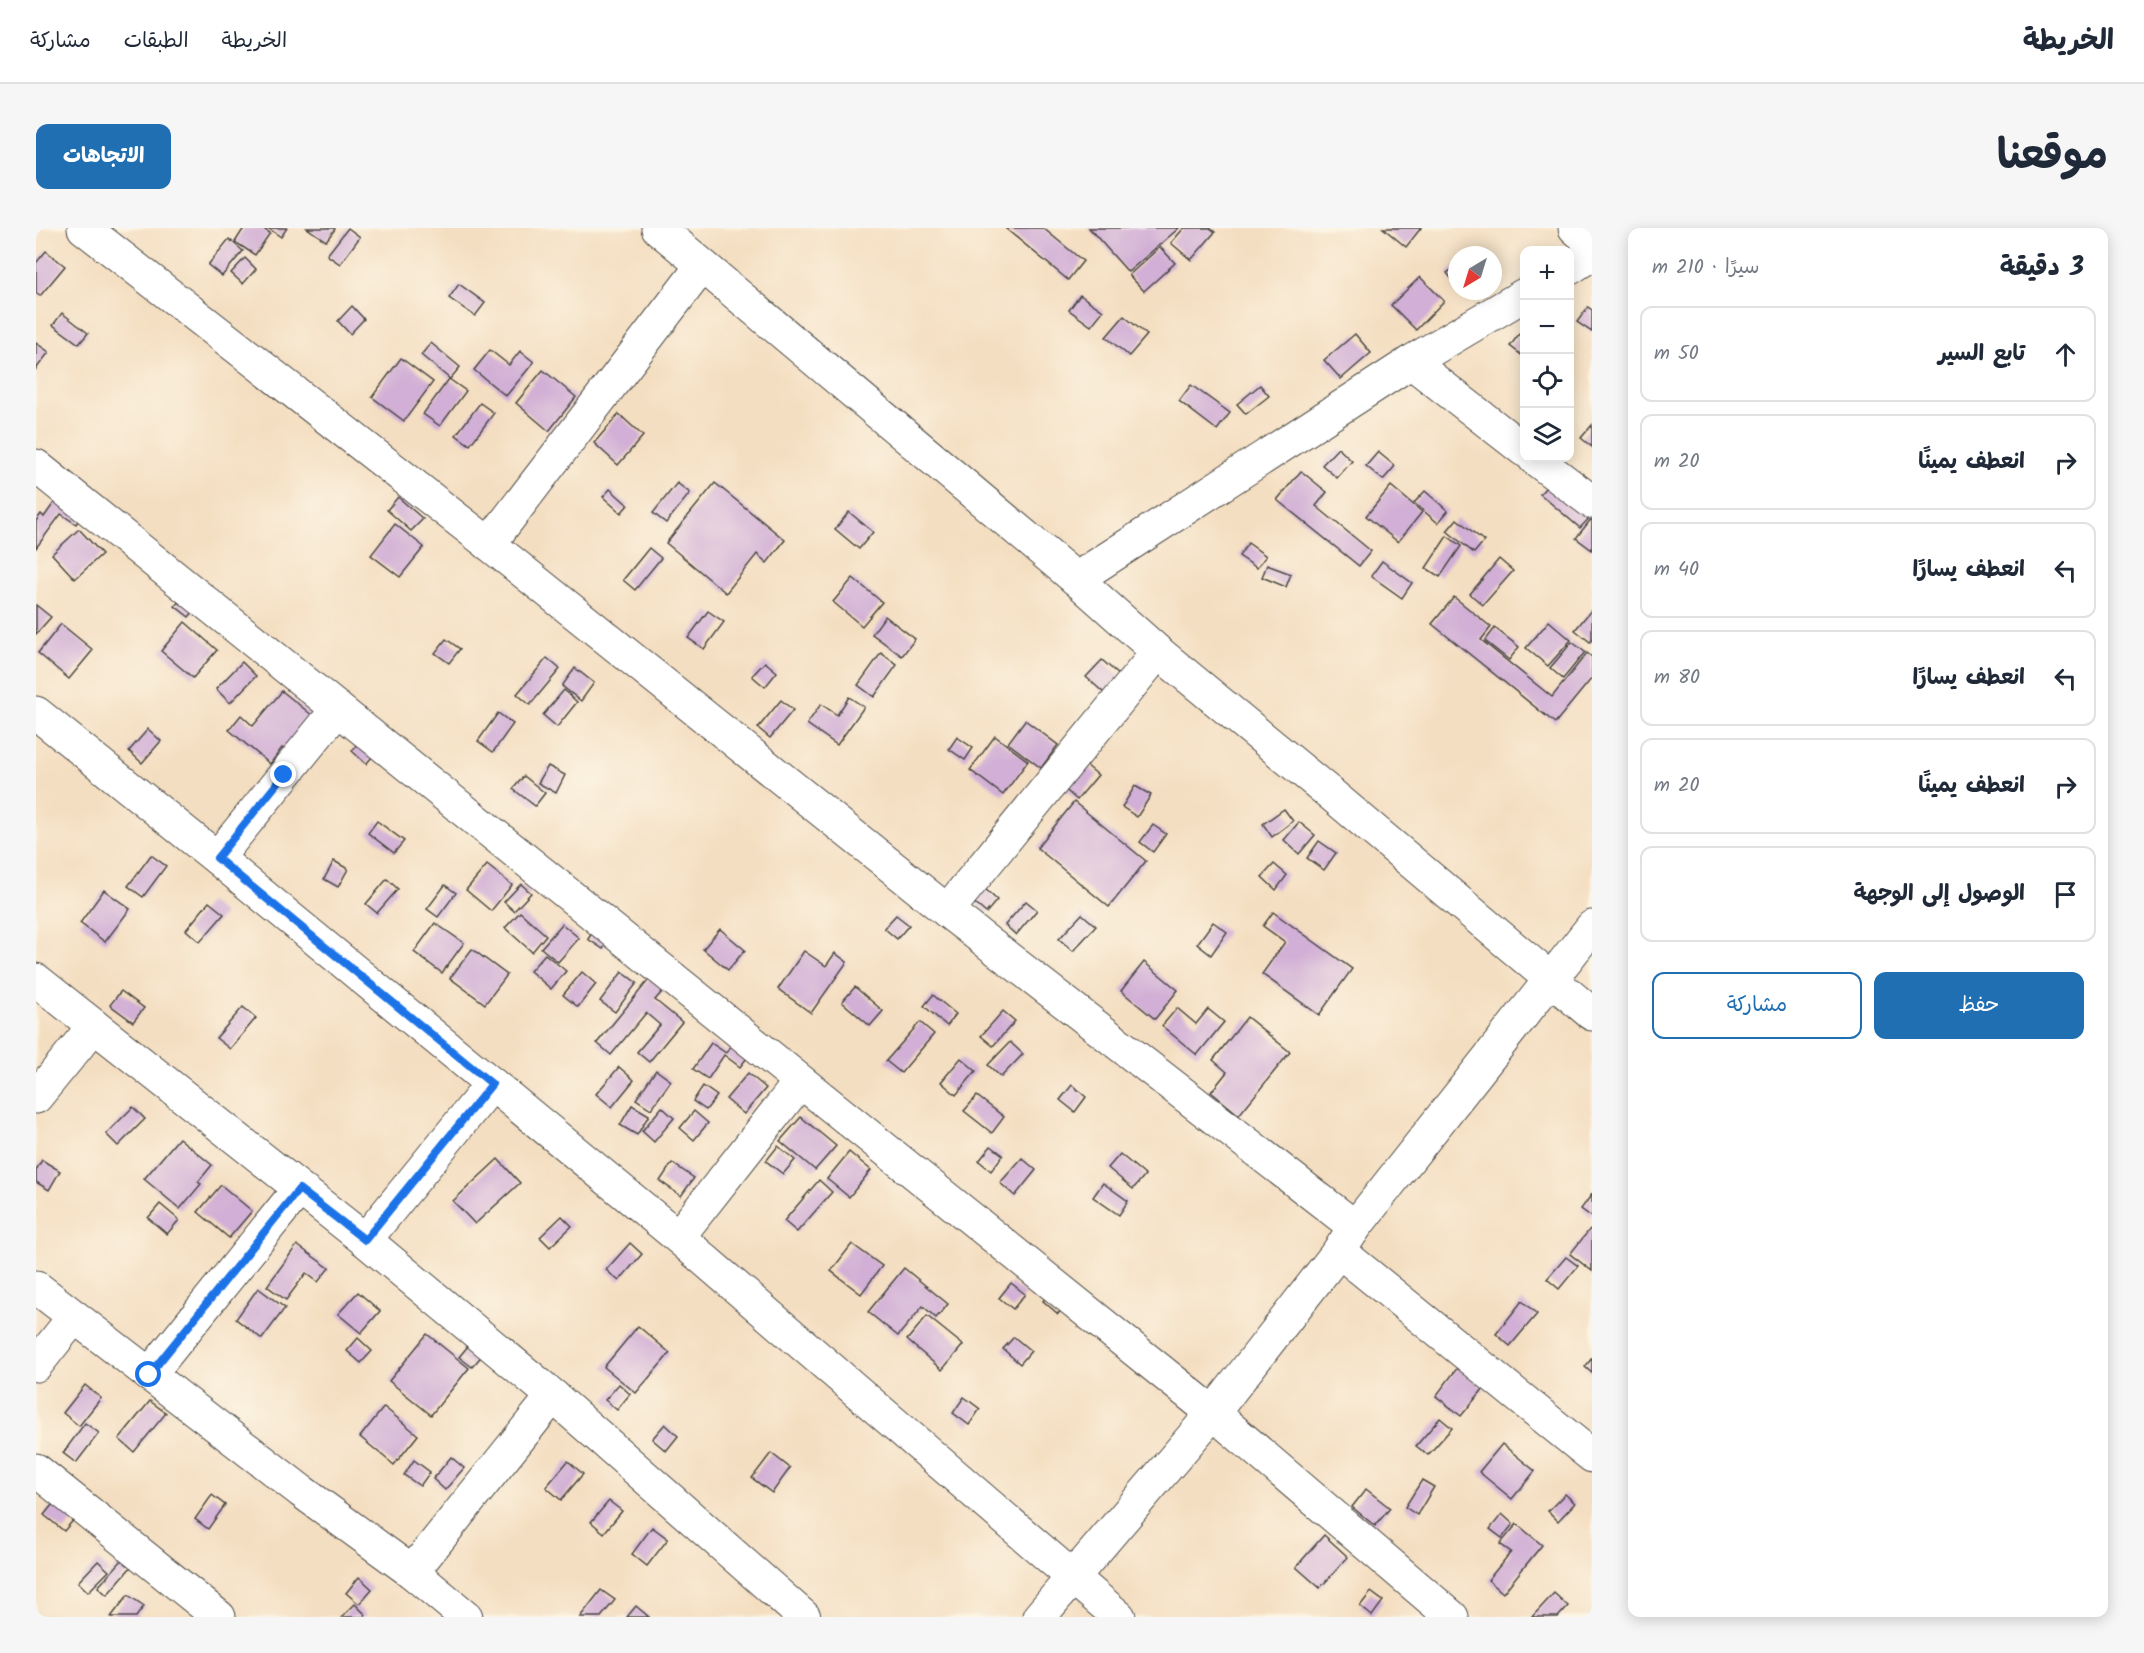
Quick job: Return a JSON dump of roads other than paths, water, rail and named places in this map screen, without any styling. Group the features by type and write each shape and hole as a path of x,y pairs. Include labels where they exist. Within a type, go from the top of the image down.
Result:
{"street":[{"path":"84,228 489,544 947,911 1347,1239 1592,1456"},
{"path":"658,228 1076,579 1158,652 1592,1014"},
{"path":"1575,228 1592,243"},
{"path":"1574,265 1592,254"},
{"path":"489,544 702,266"},
{"path":"1076,579 1412,362 1520,297"},
{"path":"1412,362 1520,447"},
{"path":"1539,462 1592,502"},
{"path":"36,466 1213,1413 1452,1617"},
{"path":"947,911 1158,652"},
{"path":"217,858 337,710"},
{"path":"36,713 217,858 678,1237 1119,1617"},
{"path":"1039,1617 1213,1413 1549,979 1592,927"},
{"path":"36,980 365,1240 553,1396 804,1617"},
{"path":"36,1097 94,1026"},
{"path":"678,1237 800,1082"},
{"path":"365,1240 492,1084"},
{"path":"149,1375 299,1189"},
{"path":"36,1287 301,1491 412,1572 466,1617"},
{"path":"36,1365 74,1317"},
{"path":"412,1572 553,1396"},
{"path":"36,1470 219,1617"}]}
